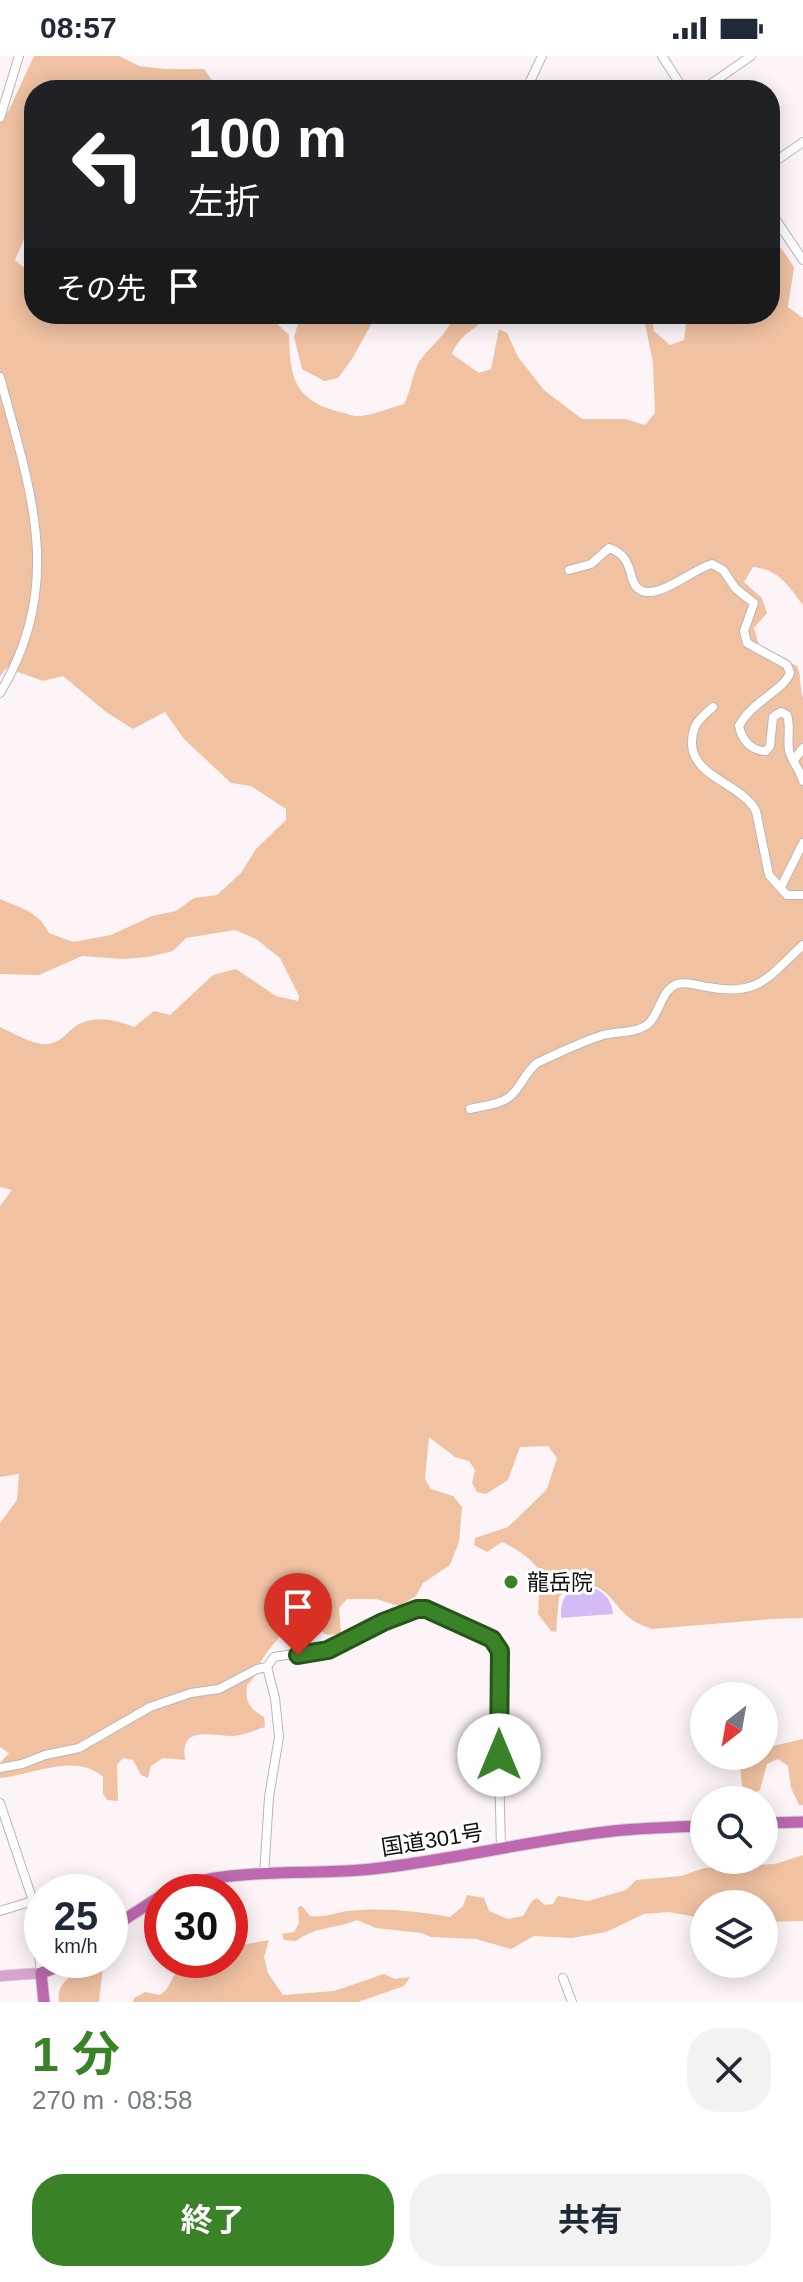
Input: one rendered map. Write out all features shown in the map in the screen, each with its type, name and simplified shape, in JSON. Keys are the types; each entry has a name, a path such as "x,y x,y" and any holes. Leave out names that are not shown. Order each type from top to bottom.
{"highway":[{"path":"778,1823 803,1822"},
{"name":"国道301号","path":"248,1876 374,1869 612,1831 690,1827"},
{"path":"42,1978 44,2002"}],"main road":[{"path":"0,1976 24,1974"}],"street":[{"path":"0,118 19,56"},
{"path":"531,80 542,56"},
{"path":"662,56 678,80"},
{"path":"716,80 751,56"},
{"path":"780,158 803,142"},
{"path":"780,226 803,260"},
{"path":"0,377 34,508 38,541 32,622 21,653 0,693"},
{"path":"569,570 591,564 609,548 619,551 627,559 634,582 645,592 664,589 701,567 712,564 723,570 736,589 754,603 744,631 747,643 787,665 790,673 782,687 762,698 742,720 739,726 741,736 753,747 766,751 770,746 773,717 781,712 787,715 790,722 789,751 803,781"},
{"path":"713,707 692,729 692,753 715,777 752,803 769,875 787,895 803,895"},
{"path":"794,760 803,748"},
{"path":"781,887 803,843"},
{"path":"470,1109 511,1097 529,1069 537,1063 601,1036 637,1029 649,1023 668,992 677,984 689,983 728,991 747,990 766,980 803,945"},
{"path":"0,1768 79,1748 150,1707 191,1693 219,1689 267,1667 274,1657 328,1650 383,1622 417,1609 436,1612 492,1639 500,1651 501,1849"},
{"path":"264,1875 269,1797 279,1737 275,1698 267,1667"},
{"path":"0,1803 24,1874"},
{"path":"0,1911 24,1904"},
{"path":"563,1978 572,2002"}],"shaded area":[{"path":"34,56 119,56 139,66 204,69 212,80 24,80 24,239 15,260 24,266 24,324 277,324 289,335 293,373 302,392 322,406 355,416 404,404 419,362 450,324 479,324 464,336 452,354 479,373 491,369 499,329 507,333 518,357 544,390 582,419 625,419 645,425 655,413 653,363 645,324 653,324 654,331 670,345 684,340 686,324 780,324 780,248 794,267 788,307 803,318 803,605 788,585 762,568 753,567 744,582 762,598 767,613 754,628 760,649 797,666 803,698 803,1618 652,1629 625,1614 602,1590 584,1584 571,1585 559,1597 556,1632 551,1631 538,1614 539,1595 546,1586 536,1565 502,1542 487,1552 474,1545 475,1538 508,1527 547,1489 557,1458 548,1446 520,1447 508,1480 486,1494 477,1492 472,1483 475,1470 469,1461 455,1457 429,1437 425,1479 431,1489 453,1496 462,1507 459,1542 450,1565 423,1583 416,1596 399,1606 376,1599 347,1599 339,1608 341,1634 327,1635 305,1618 291,1621 247,1685 249,1704 264,1717 265,1727 236,1736 206,1734 192,1737 187,1741 185,1760 163,1758 151,1766 148,1778 141,1775 133,1760 123,1758 117,1765 118,1801 107,1800 103,1793 103,1777 80,1766 53,1767 0,1778 0,1763 9,1753 0,1747 0,1523 17,1500 19,1474 0,1477 0,1206 12,1190 0,1187 0,1027 29,1041 47,1044 61,1039 86,1021 99,1019 134,1027 154,1011 170,1015 213,975 236,969 276,996 298,1001 299,996 280,958 256,939 235,930 186,938 173,951 148,957 82,956 39,975 0,974 0,899 35,915 49,933 73,942 111,935 152,916 176,911 194,898 217,895 241,873 256,849 286,820 286,809 251,786 231,783 184,739 165,712 133,729 106,712 63,676 43,681 7,668 0,676 0,115 8,112"},
{"path":"298,324 371,324 338,378 324,381 302,369 294,337"},
{"path":"580,1584 602,1593 610,1601 613,1614 561,1618 564,1598"},
{"path":"803,1739 803,1805 799,1805 791,1788 788,1766 778,1759 778,1745"},
{"path":"740,1770 765,1770 761,1786 742,1785"},
{"path":"803,1855 803,1921 778,1922 778,1890 690,1890 690,1916 668,1912 644,1914 606,1932 572,1938 534,1936 511,1949 476,1939 431,1937 376,1928 357,1920 312,1932 296,1941 284,1940 282,1934 294,1932 299,1923 298,1907 302,1906 310,1916 373,1909 450,1917 463,1906 467,1895 484,1898 489,1911 508,1919 523,1916 537,1898 545,1905 553,1904 558,1896 588,1901 626,1890 636,1880 690,1873 778,1874 778,1863"},
{"path":"269,1940 264,1957 268,1973 283,1995 334,1991 384,1974 395,1979 410,1977 404,1986 358,2002 133,2002 134,1998 145,1992 160,1995 173,1978 248,1978 248,1944"},
{"path":"102,1978 99,2002 59,2002 59,1991 66,1980"}],"place":[{"name":"龍岳院","path":"511,1582"}],"route":[{"path":"298,1655 328,1650 383,1622 417,1609 436,1612 492,1639 500,1651 499,1755"}]}
